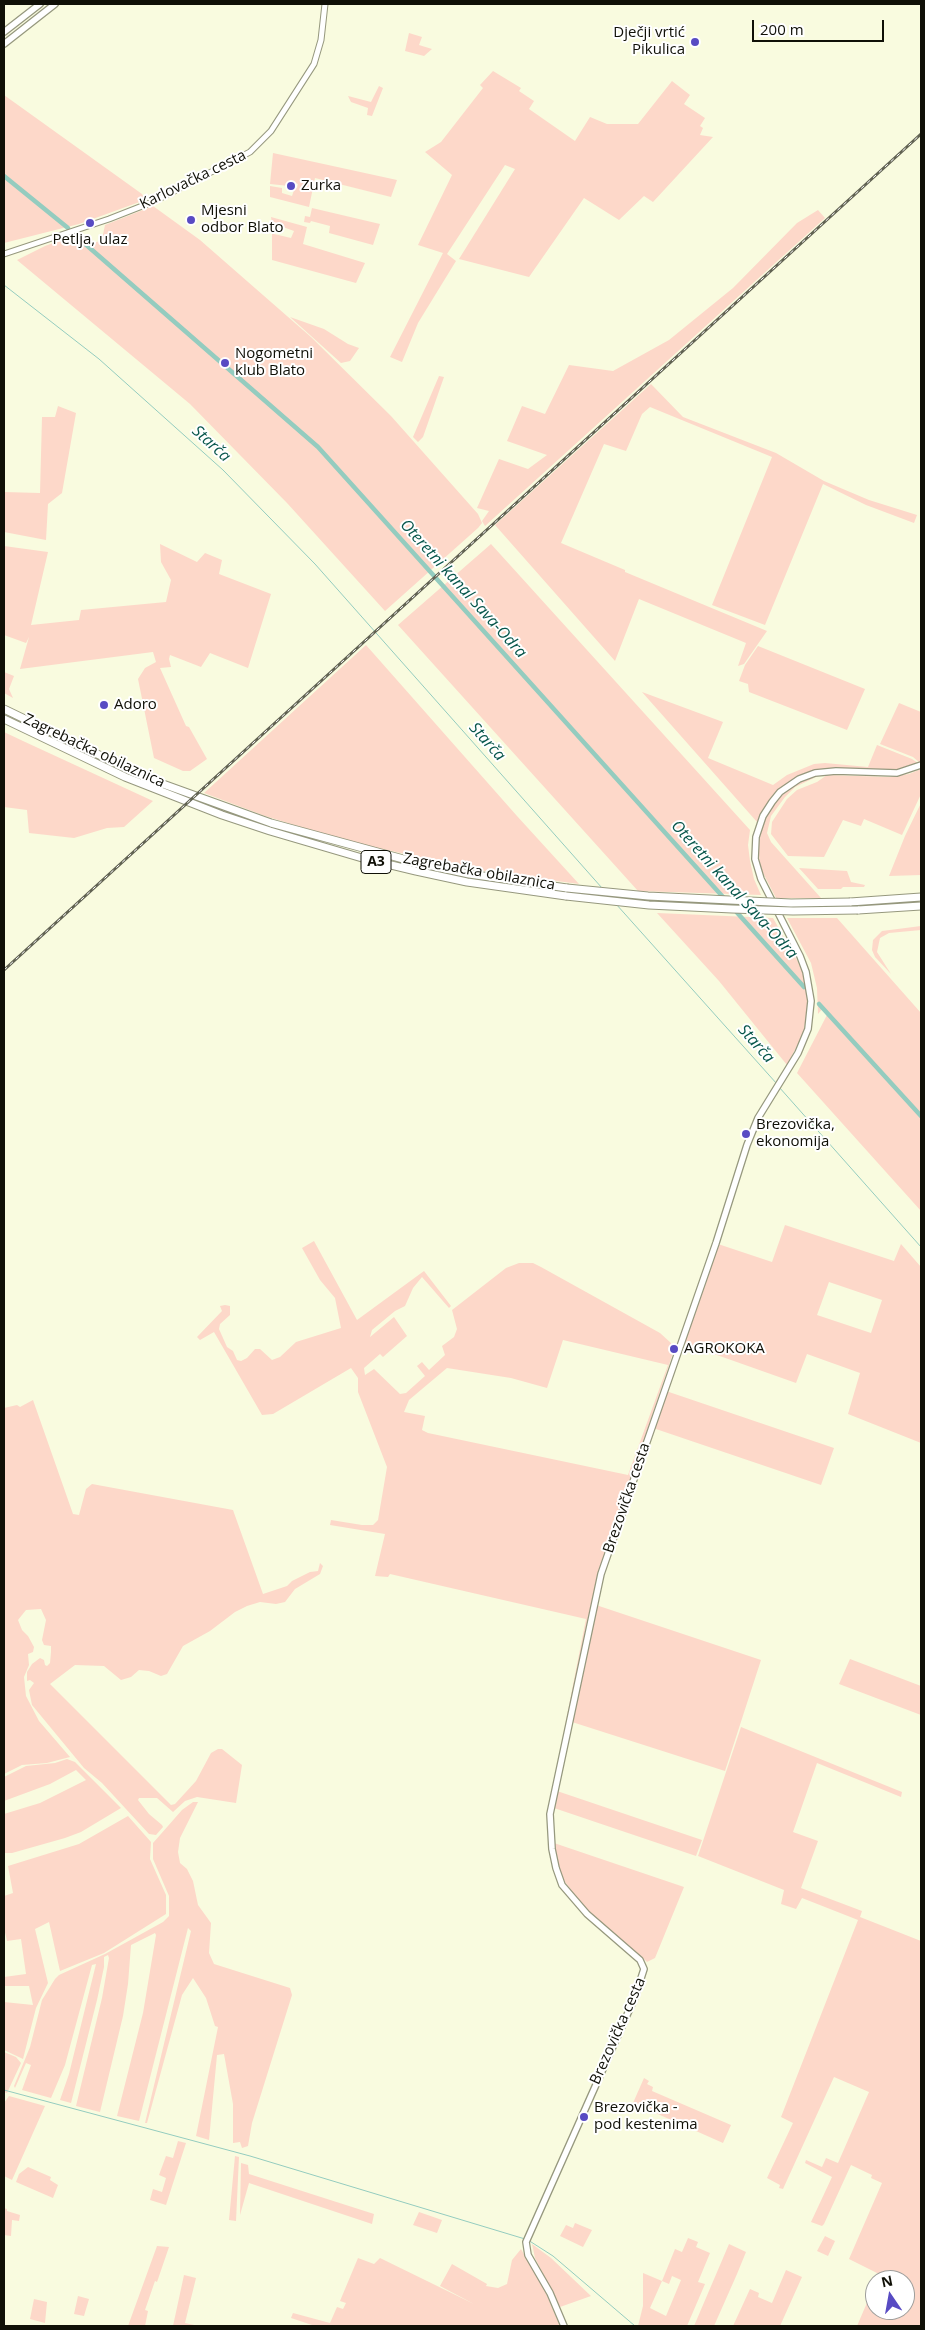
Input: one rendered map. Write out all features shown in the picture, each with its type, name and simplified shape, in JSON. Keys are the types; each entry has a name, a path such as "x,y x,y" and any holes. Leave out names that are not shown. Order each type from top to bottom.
{"highway":[{"name":"Zagrebačka obilaznica","path":"4,709 149,779 271,823 418,863 469,874 649,905 793,911 858,910 921,906"},
{"name":"Zagrebačka obilaznica","path":"4,719 125,777 222,815 362,858 467,882 566,892 774,902 850,902 921,897"}],"main road":[{"path":"4,32 40,4"},
{"path":"4,44 55,4"},
{"name":"Brezovička cesta","path":"564,2326 550,2293 528,2255 527,2240 644,1973 640,1960 598,1924 569,1895 556,1868 550,1838 552,1802 593,1604 601,1574 716,1243 747,1145 754,1127 798,1053 808,1029 811,996 800,956 764,887 757,868 755,844 763,816 780,792 792,783 808,776 836,771 889,774 904,772 921,765"}],"street":[{"name":"Karlovačka cesta","path":"4,254 110,219 137,208 250,152 262,142 280,119 314,64 321,40 325,4"}],"shaded area":[{"path":"409,33 422,37 419,45 432,49 424,56 405,51"},
{"path":"493,71 521,88 519,91 534,101 529,109 575,141 590,117 607,124 638,124 672,81 690,95 684,104 705,118 700,126 703,128 700,135 713,137 653,202 644,196 619,220 584,198 529,277 459,259 515,169 505,165 447,254 456,261 418,323 402,362 390,357 443,253 418,245 452,175 425,152 441,142 483,88 480,85"},
{"path":"379,86 383,88 372,116 367,115 368,108 351,102 348,96 371,102"},
{"path":"4,95 142,194 145,200 79,224 4,243"},
{"path":"273,153 397,180 391,197 315,178 309,207 270,197 270,186 282,188 282,193 292,196 298,184 290,182 289,186 270,184"},
{"path":"153,206 200,240 311,337 391,416 478,514 482,523 478,528 385,611 287,503 190,404 17,260 45,246 77,234 85,235 88,240 97,242 102,239 105,225"},
{"path":"312,208 380,224 373,245 329,233 330,226 311,221 310,223 304,222 305,216 310,217"},
{"path":"818,210 825,218 485,526 482,521 489,511 477,508 499,459 528,469 547,455 507,441 522,406 545,414 569,365 613,371 669,340 733,288 797,223"},
{"path":"271,217 307,227 303,244 365,263 356,283 272,260 272,227 276,227 274,234 291,238 294,231 272,223"},
{"path":"290,317 324,329 348,344 359,348 350,361 341,363"},
{"path":"439,376 444,377 423,437 418,442 413,437"},
{"path":"651,384 683,417 776,453 824,481 869,500 917,515 914,523 866,505 823,484 765,625 712,605 772,457 650,407 642,414 626,451 604,444 561,543 625,570 625,572 767,631 744,664 738,666 746,643 639,599 615,661 495,525"},
{"path":"58,406 76,413 62,493 48,504 46,540 4,532 4,492 40,493 42,417 55,417"},
{"path":"160,544 197,562 205,553 222,560 219,574 271,594 248,668 210,653 201,667 170,655 171,667 160,668 186,726 189,727 207,759 190,771 183,771 154,758 138,679 145,668 156,662 153,652 20,669 29,637 26,643 4,635 4,546 48,552 31,625 79,620 81,610 166,602 171,580 161,562"},
{"path":"491,544 750,830 748,845 750,861 754,879 761,895 638,891 398,625"},
{"path":"366,645 579,884 484,871 350,842 265,816 204,793"},
{"path":"758,646 865,689 847,730 749,692 748,684 739,681 745,665"},
{"path":"4,672 14,676 9,689 13,698 4,693"},
{"path":"642,692 723,722 708,758 773,785 787,775 814,764 825,763 868,767 877,745 918,763 899,770 877,771 839,768 806,773 790,781 777,791 757,822"},
{"path":"899,703 921,712 920,763 913,757 880,744"},
{"path":"4,732 153,801 124,827 107,828 74,838 29,833 27,810 4,807"},
{"path":"921,769 921,794 902,835 864,819 861,826 843,820 824,857 788,856 771,834 772,822 787,799 797,790 817,782 827,775 890,777 909,774"},
{"path":"816,777 795,787 785,797 771,816 767,833 771,842 821,898 776,898 760,867 758,843 761,828 770,809 782,795 804,780"},
{"path":"921,803 921,875 889,876 905,836"},
{"path":"799,868 847,871 851,882 865,885 864,887 843,887 841,889 818,889"},
{"path":"657,913 773,918 798,962 805,979 808,997 803,1034 787,1065 719,981"},
{"path":"787,918 837,918 921,1013 921,1211 797,1073 828,1013 823,1008 818,1014 817,988 811,963"},
{"path":"921,926 921,930 889,933 880,938 877,952 891,974 875,957 872,950 873,940 882,931"},
{"path":"785,1225 894,1261 901,1244 921,1267 921,1443 848,1414 860,1373 807,1354 796,1383 683,1343 718,1244 772,1262","holes":["829,1282 882,1300 871,1333 817,1315"]},
{"path":"314,1241 357,1320 424,1271 451,1306 449,1308 422,1277 413,1288 405,1306 395,1311 372,1330 370,1337 394,1317 407,1336 383,1357 380,1354 364,1368 365,1375 374,1369 400,1394 406,1393 425,1376 417,1366 422,1362 429,1370 445,1355 442,1346 454,1337 457,1329 452,1310 506,1268 519,1263 533,1263 541,1267 660,1333 671,1343 673,1353 595,1586 550,1802 586,1619 390,1574 388,1577 375,1576 385,1534 330,1525 331,1520 373,1525 378,1520 387,1467 358,1392 358,1378 351,1368 273,1414 262,1415 214,1332 200,1340 197,1337 222,1311 220,1306 225,1305 230,1306 230,1315 220,1324 219,1329 227,1347 233,1351 237,1360 241,1361 247,1358 255,1349 260,1349 272,1360 280,1357 296,1342 341,1328 335,1298 320,1280 302,1248","holes":["563,1340 668,1365 628,1475 428,1433 422,1430 425,1416 404,1412 409,1400 447,1368 511,1378 547,1388"]},
{"path":"666,1391 834,1448 821,1485 653,1428"},
{"path":"33,1400 73,1514 79,1515 86,1489 92,1484 233,1510 263,1594 287,1586 292,1581 310,1572 318,1571 320,1563 323,1566 320,1574 295,1589 285,1602 276,1604 260,1602 247,1606 235,1612 210,1631 183,1646 167,1674 161,1676 149,1671 139,1670 131,1677 121,1680 104,1666 75,1665 50,1684 171,1805 175,1804 196,1781 211,1753 218,1749 222,1749 242,1765 236,1803 197,1797 185,1801 173,1812 157,1798 139,1798 138,1800 149,1814 163,1827 156,1835 149,1834 102,1783 84,1768 32,1705 29,1690 34,1683 30,1680 27,1681 27,1672 32,1664 40,1658 44,1660 47,1666 50,1663 51,1646 44,1645 42,1640 46,1620 41,1609 26,1610 18,1620 22,1630 34,1647 33,1652 28,1654 29,1665 24,1677 26,1696 39,1721 70,1757 47,1763 22,1765 4,1774 4,1408 17,1405 20,1407"},
{"path":"596,1605 761,1660 725,1771 572,1722"},
{"path":"850,1659 921,1686 921,1715 839,1684"},
{"path":"741,1727 902,1792 901,1797 817,1763 793,1832 818,1841 801,1888 862,1911 860,1917 921,1941 921,2326 857,2326 865,2307 865,2320 915,2320 915,2270 871,2270 849,2259 882,2183 871,2178 872,2175 851,2165 824,2224 822,2226 811,2222 832,2177 805,2163 806,2160 822,2167 826,2158 838,2163 869,2092 834,2077 783,2189 779,2188 780,2185 767,2178 793,2123 781,2117 858,1920 802,1898 796,1909 781,1904 784,1890 698,1856"},
{"path":"67,1759 75,1762 121,1808 81,1832 12,1853 5,1853 4,1814 40,1803 86,1780 76,1770 50,1784 4,1801 4,1777 26,1766 55,1763"},
{"path":"557,1791 702,1840 696,1856 554,1808"},
{"path":"193,1802 198,1802 180,1838 178,1852 180,1863 187,1869 193,1881 198,1905 211,1923 209,1953 214,1964 290,1988 292,1995 252,2123 248,2146 242,2148 240,2142 233,2143 233,2104 224,2054 217,2055 209,2140 196,2136 218,2027 215,2026 206,1998 193,1978 182,1995 147,2123 145,2123 191,1931 188,1928 139,2121 117,2116 143,2013 155,1933 131,1945 123,2016 100,2112 76,2106 102,1998 108,1955 104,1957 104,1967 97,2000 71,2103 60,2100 69,2074 96,1964 92,1965 65,2065 51,2098 22,2090 31,2065 26,2063 15,2088 14,2086 30,2047 42,2000 55,1979 59,1975 105,1954 163,1922 169,1916 169,1896 153,1859 153,1843 182,1810"},
{"path":"128,1816 151,1842 150,1859 166,1895 166,1914 104,1953 60,1971 49,1922 35,1929 48,1983 36,2008 23,2059 4,2050 4,2002 33,2005 29,1986 4,1986 4,1977 26,1974 21,1939 7,1941 4,1928 4,1896 13,1893 8,1866 79,1844"},
{"path":"554,1843 684,1887 655,1958 647,1962 585,1908 565,1882 558,1867"},
{"path":"4,2052 16,2057 21,2063 7,2093 4,2092"},
{"path":"644,2078 649,2081 647,2084 653,2087 652,2091 731,2125 723,2143 633,2103"},
{"path":"9,2096 45,2106 12,2180 4,2176 4,2103"},
{"path":"178,2141 186,2143 166,2205 150,2200 153,2189 162,2192 166,2178 159,2175 166,2156 173,2158"},
{"path":"235,2156 239,2157 236,2221 229,2220"},
{"path":"241,2163 248,2165 249,2174 374,2214 372,2224 249,2183 240,2215"},
{"path":"28,2167 51,2177 50,2180 58,2185 53,2198 16,2182 19,2174"},
{"path":"4,2208 7,2211 20,2215 19,2221 12,2220 11,2236 4,2235"},
{"path":"419,2212 442,2220 437,2233 413,2225"},
{"path":"575,2223 592,2230 583,2247 560,2236 566,2225 573,2228"},
{"path":"825,2236 835,2241 828,2256 817,2251"},
{"path":"688,2238 698,2242 696,2247 710,2253 698,2282 705,2284 687,2326 638,2326 643,2306 643,2273 662,2281 675,2249 682,2252","holes":["672,2276 681,2280 666,2316 650,2308 662,2281 669,2284"]},
{"path":"532,2244 551,2258 591,2296 560,2307 535,2258"},
{"path":"729,2244 746,2252 737,2274 714,2326 694,2326"},
{"path":"157,2246 169,2247 145,2310 148,2311 145,2326 128,2326"},
{"path":"521,2249 545,2291 560,2326 315,2326 291,2318 293,2313 330,2323 337,2307 343,2309 346,2303 340,2301 358,2258 374,2264 380,2258 474,2304 440,2286 452,2264 487,2284 486,2286 498,2288 507,2284 512,2260"},
{"path":"786,2270 802,2277 780,2326 733,2326 750,2289 759,2293 758,2297 772,2303"},
{"path":"184,2275 196,2278 185,2323 199,2326 173,2326"},
{"path":"78,2296 89,2299 84,2316 74,2314"},
{"path":"34,2299 47,2302 45,2323 30,2319"}],"waterway":[{"name":"Oteretni kanal Sava-Odra","path":"4,176 68,228"},
{"name":"Oteretni kanal Sava-Odra","path":"76,236 318,447 804,987"},
{"name":"Starča","path":"4,285 99,359 223,470 315,564 602,888"},
{"name":"Starča","path":"616,904 777,1084"},
{"name":"Oteretni kanal Sava-Odra","path":"819,1004 921,1116"},
{"name":"Starča","path":"779,1087 921,1247"},
{"path":"4,2090 250,2156 525,2239"},
{"path":"528,2240 553,2256 635,2326"}],"railway":[{"path":"4,970 921,134"}],"place":[{"name":"Dječji vrtić Pikulica","path":"695,42"},
{"name":"Zurka","path":"291,186"},
{"name":"Mjesni odbor Blato","path":"191,220"},
{"name":"Petlja, ulaz","path":"90,223"},
{"name":"Nogometni klub Blato","path":"225,363"},
{"name":"Adoro","path":"104,705"},
{"name":"Brezovička, ekonomija","path":"746,1134"},
{"name":"AGROKOKA","path":"674,1349"},
{"name":"Brezovička - pod kestenima","path":"584,2117"}]}
